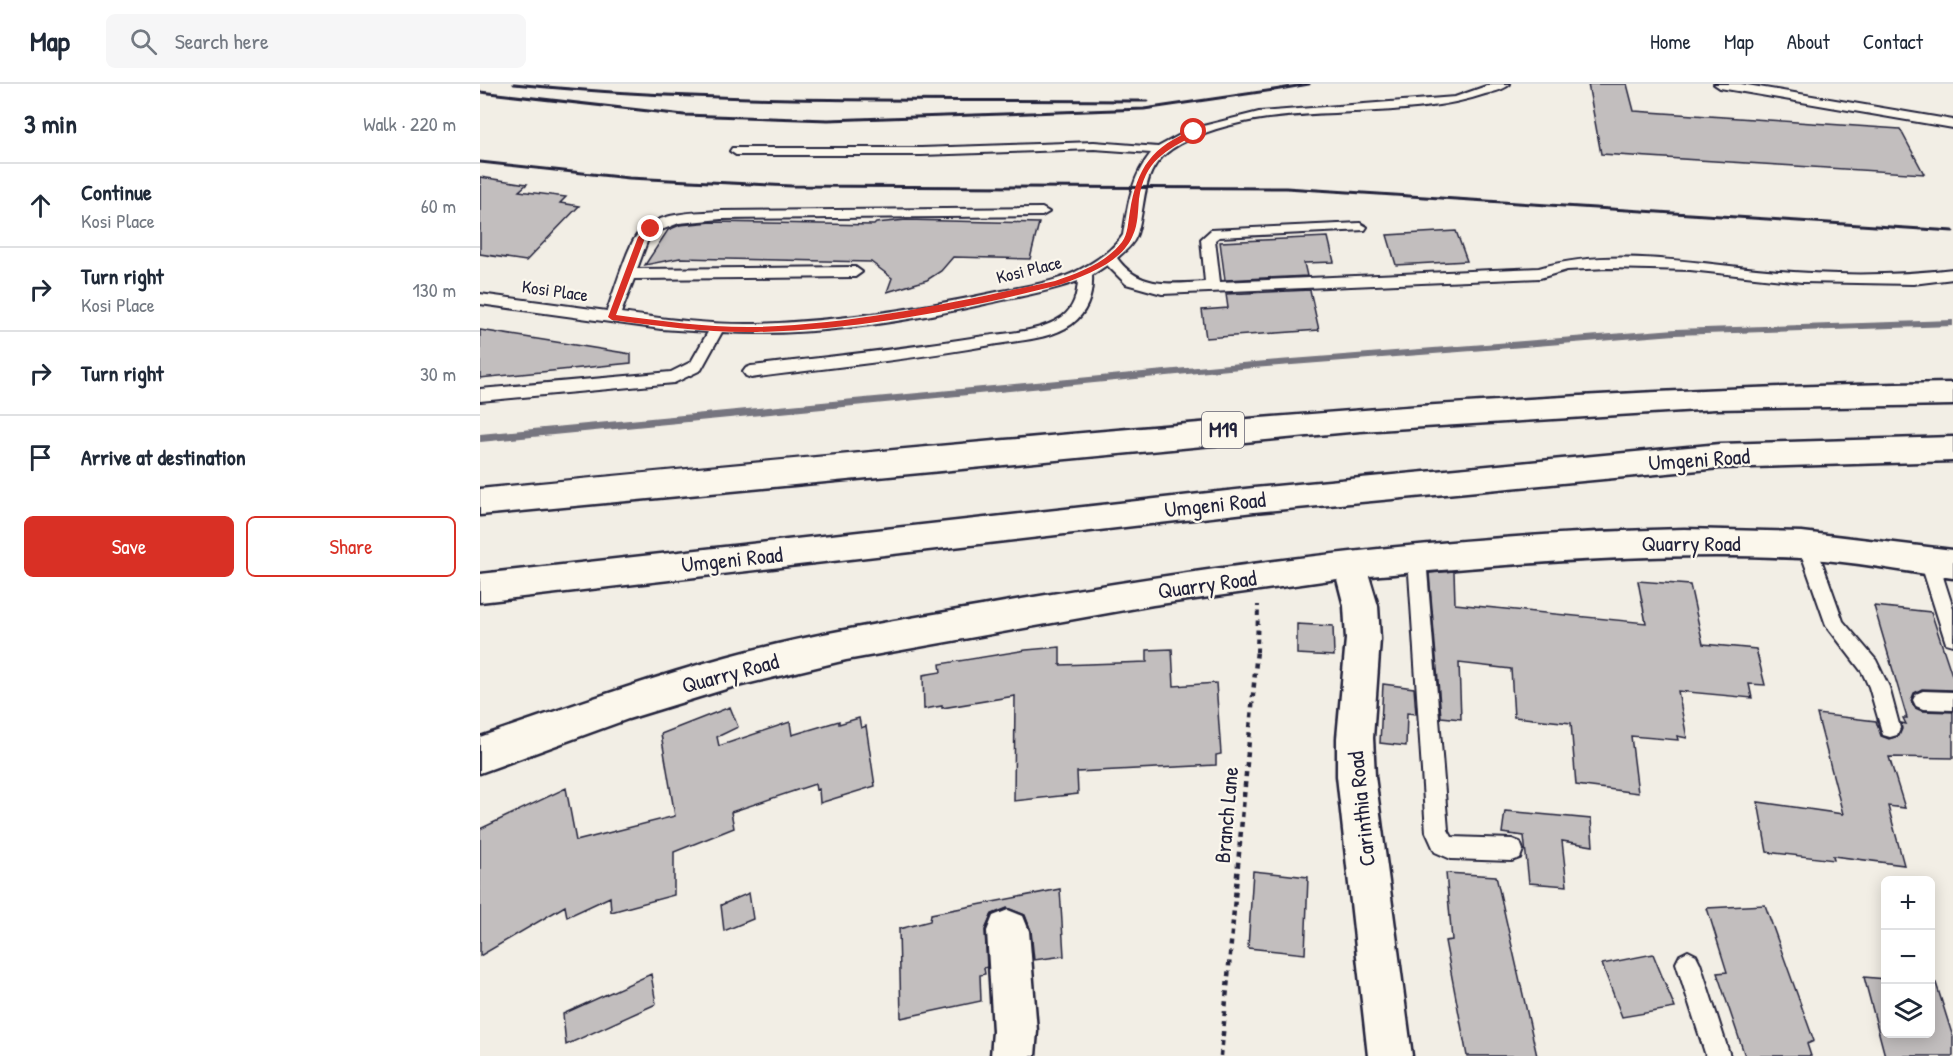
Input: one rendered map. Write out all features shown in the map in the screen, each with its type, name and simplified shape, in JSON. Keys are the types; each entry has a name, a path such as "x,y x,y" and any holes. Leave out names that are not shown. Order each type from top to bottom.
{"main road":[{"name":"M19","path":"480,502 1233,429 1474,410 1828,395 1953,394"},
{"name":"Umgeni Road","path":"480,588 1254,500 1720,456 1953,449"},
{"name":"Quarry Road","path":"480,755 628,702 729,672 846,645 1154,591 1349,564 1600,544 1684,542 1807,545 1941,562"},
{"name":"Carinthia Road","path":"1349,564 1361,606 1363,639 1355,738 1356,776 1390,1056"},
{"path":"1008,931 1015,1031 1013,1056"}],"lane":[{"name":"Kosi Place","path":"480,299 661,324 756,329 875,320 1056,284 1085,273 1109,258 1124,245 1130,235 1138,186 1147,167 1160,151 1194,132 1259,116 1438,103 1456,100 1504,84"},
{"path":"1720,84 1953,124"},
{"path":"736,152 906,152 1068,145 1137,147 1160,151"},
{"path":"612,317 642,237 646,232 668,222 697,217 1042,212"},
{"path":"1213,288 1208,239 1216,233 1360,227"},
{"path":"1109,258 1121,276 1142,286 1162,289 1540,273 1566,265 1608,263 1690,265 1802,277 1913,279 1953,274"},
{"path":"628,274 855,272"},
{"path":"751,372 937,349 1045,330 1065,322 1077,312 1083,301 1085,273"},
{"path":"480,395 674,376 696,366 718,327"},
{"path":"1807,545 1835,625 1869,666 1879,687 1890,728"},
{"path":"1418,558 1437,832 1443,844 1451,848 1512,850"},
{"path":"1941,562 1953,637"},
{"path":"1923,700 1953,702"},
{"path":"1688,963 1718,1056"}],"path":[{"name":"Branch Lane","path":"1221,1056 1258,636 1257,578"}],"building":[{"path":"1588,84 1627,84 1634,111 1900,129 1924,174 1601,154"},
{"path":"480,177 527,184 519,191 566,197 560,203 579,206 526,261 480,254"},
{"path":"906,220 1039,223 1030,259 953,257 941,271 927,280 887,292 892,278 871,262 680,258 645,265 668,230 680,225 712,222 874,225"},
{"path":"1456,231 1467,261 1396,265 1387,235"},
{"path":"1328,237 1334,262 1304,263 1307,276 1225,280 1220,242"},
{"path":"1310,290 1319,330 1206,338 1202,310 1228,308 1226,294"},
{"path":"480,330 631,354 631,363 480,378"},
{"path":"1454,571 1455,604 1646,623 1638,581 1690,585 1703,644 1756,649 1765,685 1749,684 1752,698 1678,691 1687,738 1677,736 1678,740 1631,736 1638,793 1576,785 1571,723 1514,717 1511,669 1459,663 1461,719 1441,717 1429,573"},
{"path":"1874,606 1931,612 1953,678 1953,690 1922,689 1914,693 1911,701 1915,708 1922,711 1953,712 1953,758 1889,757 1905,808 1888,806 1904,865 1833,856 1834,860 1767,852 1758,802 1843,814 1817,714 1876,721 1881,736 1889,739 1899,736 1902,729 1901,723 1906,724 1903,718 1907,718"},
{"path":"1297,624 1333,626 1334,656 1297,654"},
{"path":"1060,647 1060,665 1147,662 1147,650 1172,649 1174,686 1216,683 1221,754 1216,755 1216,765 1077,772 1078,794 1014,801 1015,696 924,709 923,675 941,672 940,664"},
{"path":"1383,684 1414,688 1416,714 1407,713 1406,746 1380,743"},
{"path":"730,707 738,727 717,737 719,746 790,722 792,735 839,721 839,724 859,718 861,728 866,726 875,786 820,803 819,789 816,790 815,784 731,812 734,828 674,852 674,895 611,912 610,897 567,917 565,906 480,956 480,829 566,788 576,841 675,816 661,734"},
{"path":"1505,811 1591,819 1593,846 1562,841 1567,886 1529,883 1524,836 1502,833"},
{"path":"1253,871 1308,877 1305,954 1248,948"},
{"path":"1446,873 1496,876 1537,1056 1467,1056 1445,941 1452,940"},
{"path":"1060,889 1064,956 1034,960 1031,931 1025,915 1007,908 992,914 985,930 987,967 984,968 985,974 980,975 981,1001 901,1018 899,929 930,921 931,914"},
{"path":"749,893 753,919 724,931 721,905"},
{"path":"1765,905 1814,1041 1807,1044 1811,1056 1745,1056 1717,973 1727,972 1707,908"},
{"path":"1653,954 1675,1008 1622,1017 1602,964"},
{"path":"651,974 656,1004 566,1045 563,1014"},
{"path":"1864,977 1881,979 1881,1038 1935,1038 1936,983 1953,1037 1953,1056 1885,1056"}],"waterway":[{"path":"480,438 1229,367 1675,332 1953,323"}],"railway":[{"path":"514,84 593,91 751,98 1148,101"},
{"path":"1279,89 1309,84"},
{"path":"480,92 684,115 828,120 1144,109 1279,89"},
{"path":"1274,90 1279,89"},
{"path":"480,162 629,178 791,186 1286,188 1953,231"}],"route":[{"path":"651,229 642,237 612,317 661,324 756,329 875,320 926,312 1056,284 1085,273 1109,258 1124,245 1130,235 1138,186 1147,167 1160,151 1194,132"}]}
